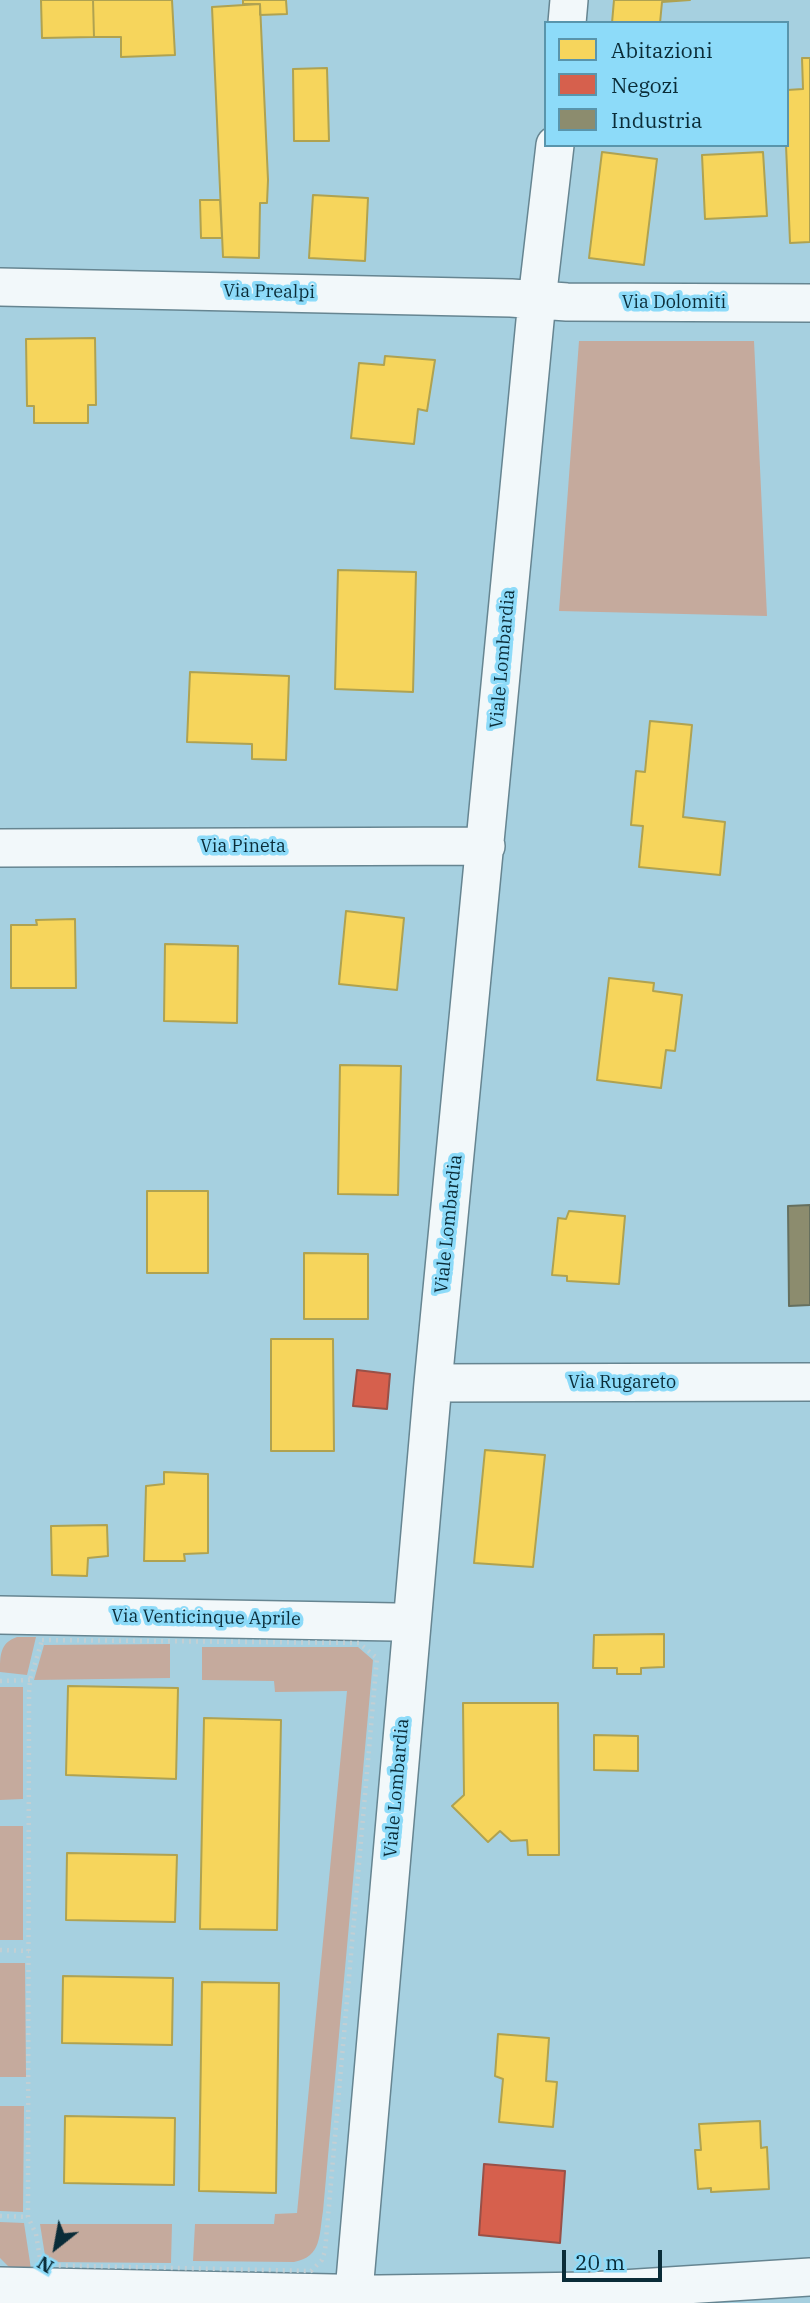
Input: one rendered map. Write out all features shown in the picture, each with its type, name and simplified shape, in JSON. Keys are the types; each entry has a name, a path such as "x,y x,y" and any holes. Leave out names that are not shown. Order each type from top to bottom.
{"street":[{"path":"567,21 569,0"},
{"name":"Viale Lombardia","path":"354,2298 433,1383 537,300 555,147"},
{"name":"Via Prealpi","path":"0,287 537,300"},
{"name":"Via Dolomiti","path":"537,300 810,303"},
{"name":"Via Pineta","path":"0,848 486,846"},
{"name":"Via Rugareto","path":"433,1383 810,1382"},
{"name":"Via Venticinque Aprile","path":"0,1615 395,1622 411,1625"},
{"path":"0,2286 354,2298 591,2297 810,2277"}],"path":[{"path":"42,1640 359,1643 377,1658 329,2211 322,2260 310,2271 41,2265 36,2234 28,2217 30,1680 42,1640"},
{"path":"0,1681 30,1680"},
{"path":"0,1950 29,1951"},
{"path":"0,2216 28,2217"}],"shaded area":[{"path":"579,341 754,341 767,616 559,611"},
{"path":"17,1637 36,1637 27,1675 0,1672 2,1650"},
{"path":"170,1644 170,1678 34,1680 44,1645"},
{"path":"202,1647 358,1647 373,1660 321,2228 314,2250 310,2255 294,2262 193,2261 195,2224 274,2224 275,2214 297,2213 347,1691 275,1692 274,1681 202,1680"},
{"path":"0,1687 23,1687 23,1799 0,1800"},
{"path":"0,1826 23,1826 23,1940 0,1940"},
{"path":"0,1963 25,1963 26,2077 0,2077"},
{"path":"0,2106 24,2106 23,2212 0,2211"},
{"path":"0,2222 24,2223 31,2269 12,2270 0,2258"},
{"path":"40,2224 172,2224 171,2263 46,2262"}],"building: Abitazioni":[{"path":"41,0 93,0 94,37 42,38"},
{"path":"93,0 172,0 175,55 121,57 121,37 94,37"},
{"path":"243,0 286,0 287,14 260,15 260,4 243,4"},
{"path":"614,0 690,0 662,2 660,21 612,21"},
{"path":"260,4 268,180 267,203 260,203 259,258 223,257 212,7"},
{"path":"802,58 810,58 810,242 790,243 786,147 789,147 789,90 803,89"},
{"path":"327,68 329,141 294,141 293,69"},
{"path":"602,152 657,159 644,265 589,258"},
{"path":"763,152 767,216 705,219 702,155"},
{"path":"313,195 368,198 365,261 309,258"},
{"path":"200,200 220,200 222,238 201,238"},
{"path":"95,338 96,405 88,405 88,423 34,423 34,406 27,406 26,339"},
{"path":"385,356 435,360 427,411 418,409 414,444 351,438 359,363 384,365"},
{"path":"338,570 416,572 413,692 335,689"},
{"path":"190,672 289,676 286,760 252,759 252,744 187,742"},
{"path":"650,721 692,725 683,817 725,822 720,875 639,867 643,826 631,825 636,771 645,772"},
{"path":"346,911 404,918 397,990 339,984"},
{"path":"75,919 76,988 11,988 11,925 37,925 36,920"},
{"path":"165,944 238,946 237,1023 164,1021"},
{"path":"609,978 654,983 653,991 682,995 675,1051 666,1050 661,1088 597,1080"},
{"path":"340,1065 401,1066 398,1195 338,1194"},
{"path":"147,1191 208,1191 208,1273 147,1273"},
{"path":"569,1211 625,1216 619,1284 567,1281 567,1276 552,1275 558,1218 566,1219"},
{"path":"304,1253 368,1254 368,1319 304,1319"},
{"path":"271,1339 333,1339 334,1451 271,1451"},
{"path":"485,1450 545,1455 533,1567 474,1563"},
{"path":"164,1472 208,1474 208,1553 184,1554 185,1561 144,1561 146,1486 164,1484"},
{"path":"107,1525 108,1556 88,1558 87,1576 52,1575 51,1526"},
{"path":"664,1634 664,1667 641,1668 641,1674 617,1674 617,1668 593,1668 594,1635"},
{"path":"68,1686 178,1688 176,1779 66,1775"},
{"path":"463,1703 558,1703 559,1855 528,1855 527,1840 511,1841 500,1831 488,1842 452,1806 464,1795"},
{"path":"204,1718 281,1720 277,1930 200,1929"},
{"path":"594,1735 638,1736 638,1771 594,1770"},
{"path":"67,1853 177,1855 175,1922 66,1920"},
{"path":"63,1976 173,1978 172,2045 62,2043"},
{"path":"202,1982 279,1983 276,2193 199,2191"},
{"path":"498,2034 549,2038 546,2081 557,2082 553,2127 499,2122 503,2079 495,2076"},
{"path":"65,2116 175,2118 174,2185 64,2183"},
{"path":"760,2121 761,2148 767,2147 769,2189 711,2192 711,2188 698,2189 695,2150 701,2150 699,2124"}],"building: Negozi":[{"path":"357,1370 390,1374 387,1409 353,1406"},
{"path":"484,2164 565,2171 560,2243 479,2235"}],"building: Industria":[{"path":"810,1205 810,1305 789,1306 788,1206"}]}
